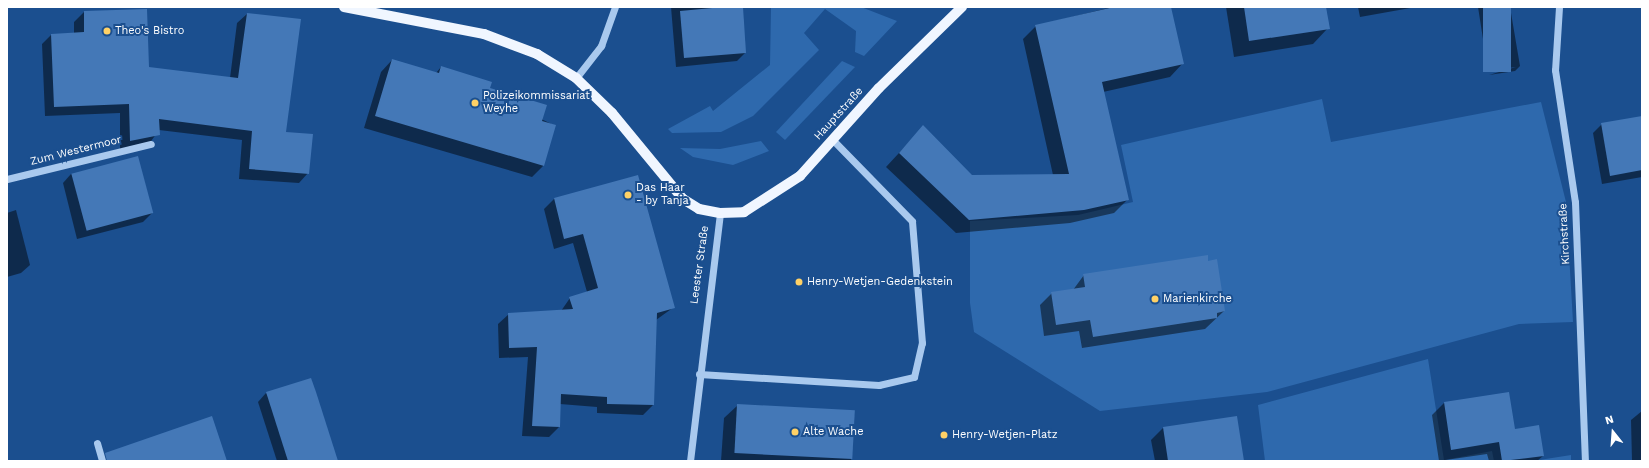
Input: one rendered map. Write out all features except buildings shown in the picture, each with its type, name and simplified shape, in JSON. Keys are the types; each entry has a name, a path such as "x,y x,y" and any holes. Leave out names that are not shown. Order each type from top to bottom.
{"main road":[{"name":"Leester Straße","path":"344,7 484,34 537,54 576,78 612,113 683,199 699,209 720,213"},
{"name":"Hauptstraße","path":"720,213 744,212 763,202 800,176 832,139 962,7"}],"street":[{"path":"576,78 601,46 615,7"},
{"name":"Kirchstraße","path":"1560,7 1555,70 1575,202 1585,461"},
{"path":"699,374 878,385 914,377 922,343 912,221 832,139"},
{"name":"Zum Westermoor","path":"7,179 151,144"},
{"name":"Leester Straße","path":"690,461 699,374 720,213"},
{"path":"96,443 102,461"}],"shaded area":[{"path":"771,7 861,7 897,21 864,56 855,52 856,31 825,9 804,33 819,50 753,116 721,132 672,133 668,129 710,106 713,111 770,65"},
{"path":"842,61 855,67 785,140 776,132"},
{"path":"1322,99 1331,142 1541,102 1566,202 1573,322 1519,324 1267,392 1100,411 974,332 970,303 970,221 1078,215 1133,202 1121,145"},
{"path":"761,141 769,151 733,165 693,157 680,148 720,149"},
{"path":"1428,359 1444,460 1492,451 1494,461 1265,461 1258,405"},
{"path":"1571,455 1571,461 1533,461"}],"place":[{"name":"Theo's Bistro","path":"107,31"},
{"name":"Polizeikommissariat Weyhe","path":"475,103"},
{"name":"Das Haar - by Tanja","path":"628,195"},
{"name":"Henry-Wetjen-Gedenkstein","path":"799,282"},
{"name":"Marienkirche","path":"1155,299"},
{"name":"Alte Wache","path":"795,432"},
{"name":"Henry-Wetjen-Platz","path":"944,435"}]}
